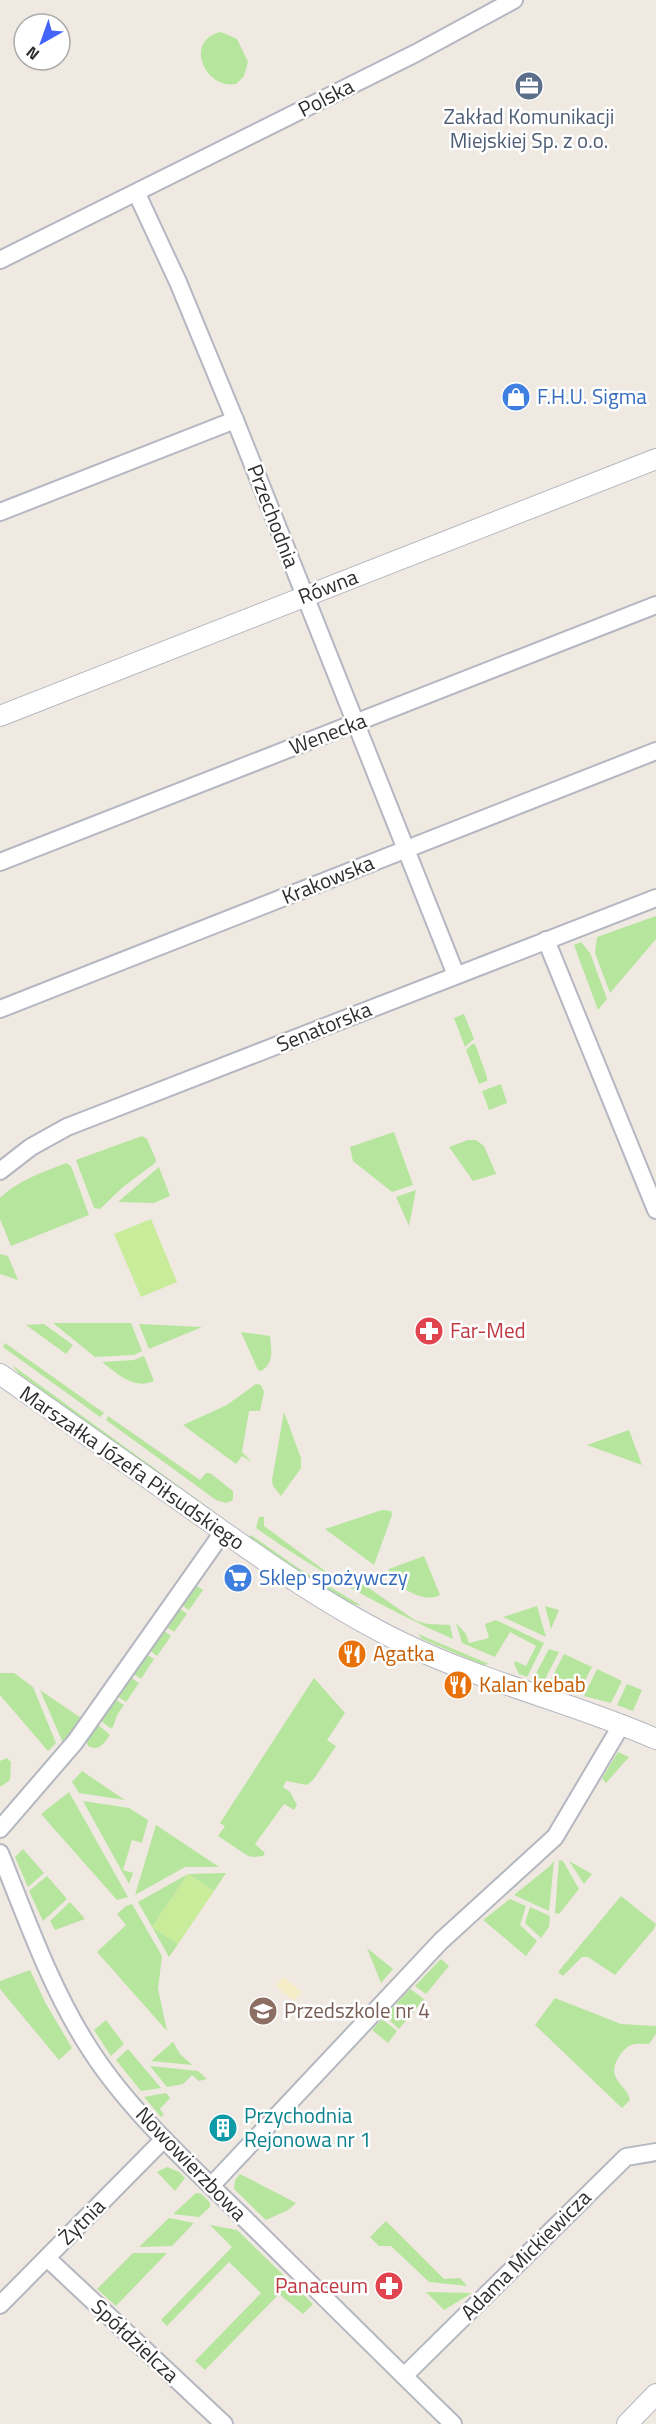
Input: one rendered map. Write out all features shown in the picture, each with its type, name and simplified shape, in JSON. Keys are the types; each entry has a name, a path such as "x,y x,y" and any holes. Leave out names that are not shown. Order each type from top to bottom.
{"street":[{"name":"Polska","path":"0,260 137,194 514,0"},
{"name":"Przechodnia","path":"137,194 178,282 235,420 456,975"},
{"path":"0,512 235,420"},
{"name":"Równa","path":"0,716 656,459"},
{"name":"Wenecka","path":"0,862 656,605"},
{"name":"Krakowska","path":"0,1009 656,751"},
{"name":"Senatorska","path":"0,1171 31,1147 67,1127 656,898"},
{"path":"546,940 656,1210"},
{"name":"Marszałka Józefa Piłsudskiego","path":"0,1374 321,1599 407,1645 529,1694 622,1724 656,1739"},
{"path":"0,1829 75,1742 223,1532"},
{"path":"212,2186 441,1941 555,1838 622,1724"},
{"name":"Nowowierzbowa","path":"0,1853 40,1952 85,2042 122,2092 164,2139 453,2424"},
{"name":"Żytnia","path":"0,2304 164,2139"},
{"name":"Adama Mickiewicza","path":"404,2376 626,2157 656,2152"},
{"name":"Spółdzielcza","path":"47,2258 224,2424"},
{"path":"627,2424 656,2394"}],"green space":[{"path":"221,32 237,39 248,62 244,76 236,84 225,84 215,80 203,63 201,54 203,44 209,37"},
{"path":"656,916 656,939 610,993 595,953 597,937"},
{"path":"581,942 590,953 607,999 598,1010 574,945"},
{"path":"464,1014 474,1039 465,1047 454,1018"},
{"path":"475,1044 487,1077 487,1081 479,1084 466,1050"},
{"path":"501,1084 507,1103 489,1110 482,1091"},
{"path":"394,1132 413,1185 392,1192 353,1161 350,1147"},
{"path":"142,1136 147,1139 156,1160 155,1163 123,1187 100,1209 94,1208 76,1160"},
{"path":"468,1140 476,1140 484,1146 496,1174 473,1181 449,1147"},
{"path":"66,1163 71,1166 89,1215 11,1246 0,1219 0,1198 22,1182"},
{"path":"159,1167 170,1196 154,1203 118,1202"},
{"path":"416,1190 409,1226 396,1197"},
{"path":"151,1219 177,1282 141,1297 114,1234"},
{"path":"0,1254 8,1256 18,1280 0,1274"},
{"path":"53,1323 131,1323 142,1351 134,1355 95,1357"},
{"path":"44,1324 73,1345 66,1354 26,1325"},
{"path":"139,1324 202,1327 149,1349"},
{"path":"241,1332 270,1336 270,1360 261,1371 258,1370"},
{"path":"5,1343 104,1413 100,1417 3,1347"},
{"path":"144,1356 154,1381 139,1384 120,1376 102,1362 134,1360"},
{"path":"12,1365 216,1513 212,1513 19,1374"},
{"path":"256,1384 261,1385 264,1392 260,1411 249,1411 242,1452 252,1462 242,1456 236,1464 183,1425 227,1405"},
{"path":"284,1412 301,1458 301,1468 281,1496 273,1486 272,1480"},
{"path":"108,1416 200,1480 206,1473 210,1473 233,1491 233,1500 226,1503 216,1500 106,1420"},
{"path":"629,1430 642,1465 587,1445"},
{"path":"382,1510 391,1511 392,1515 374,1565 325,1529"},
{"path":"259,1517 264,1517 264,1526 332,1576 346,1572 416,1621 450,1625 453,1639 376,1602 303,1560 256,1528"},
{"path":"251,1535 298,1568 362,1606 335,1596 304,1577 248,1538"},
{"path":"424,1556 440,1595 419,1596 387,1576 389,1569"},
{"path":"194,1584 203,1590 189,1610 180,1604"},
{"path":"537,1606 546,1637 503,1617"},
{"path":"545,1606 559,1610 551,1629"},
{"path":"179,1608 187,1614 174,1632 165,1626"},
{"path":"496,1620 544,1643 527,1677 519,1674 514,1664 515,1661 526,1666 536,1646 510,1632 495,1657 462,1643 456,1623 466,1634 469,1643 489,1638 485,1624"},
{"path":"163,1630 171,1636 157,1656 149,1650"},
{"path":"418,1634 489,1664 483,1665 422,1639"},
{"path":"549,1649 559,1652 543,1683 533,1679"},
{"path":"146,1654 154,1659 141,1679 132,1673"},
{"path":"564,1654 592,1667 578,1694 548,1685"},
{"path":"597,1669 622,1681 611,1703 584,1696"},
{"path":"0,1673 14,1673 33,1687 56,1743 48,1751 0,1695"},
{"path":"130,1677 139,1683 126,1702 117,1696"},
{"path":"314,1678 345,1713 327,1740 336,1746 313,1780 307,1785 286,1781 283,1787 290,1792 297,1805 294,1810 284,1804 255,1844 265,1853 263,1856 248,1856 218,1836 225,1826 220,1823"},
{"path":"627,1684 642,1690 633,1711 617,1705"},
{"path":"40,1690 81,1718 63,1743"},
{"path":"115,1699 124,1705 113,1727 110,1728 100,1720"},
{"path":"96,1723 110,1735 101,1746 92,1748 88,1746 86,1739"},
{"path":"618,1752 629,1757 606,1783 602,1778"},
{"path":"7,1758 11,1762 10,1780 0,1787 0,1761"},
{"path":"82,1771 125,1800 79,1793 72,1782"},
{"path":"69,1792 128,1897 117,1900 41,1814"},
{"path":"83,1801 129,1808 148,1820 142,1843 132,1840 123,1870 133,1873 129,1884"},
{"path":"156,1825 219,1867 185,1867 135,1895"},
{"path":"23,1849 44,1873 28,1887 15,1857"},
{"path":"559,1860 563,1861 579,1889 559,1914 555,1913"},
{"path":"554,1861 549,1911 514,1895 550,1866"},
{"path":"569,1861 592,1874 584,1884"},
{"path":"226,1873 214,1891 188,1874"},
{"path":"188,1874 152,1927 138,1902"},
{"path":"188,1874 214,1891 178,1944 152,1927"},
{"path":"47,1876 67,1899 43,1921 29,1891"},
{"path":"621,1896 656,1924 654,1929 615,1975 588,1957 582,1957 563,1976 558,1972"},
{"path":"510,1899 526,1906 520,1925 537,1941 526,1956 483,1920"},
{"path":"70,1902 85,1919 55,1930 50,1921"},
{"path":"132,1904 162,1956 158,1989 167,2031 97,1952 126,1925 117,1914"},
{"path":"530,1907 550,1916 549,1927 541,1938 525,1923"},
{"path":"152,1927 178,1944 169,1957"},
{"path":"367,1948 393,1969 381,1983"},
{"path":"441,1959 449,1966 426,1994 415,1986"},
{"path":"30,1970 46,2004 72,2048 59,2060 0,1989 0,1981"},
{"path":"410,1989 424,1999 399,2029 385,2016"},
{"path":"555,1998 621,2024 656,2026 656,2034 649,2044 629,2046 616,2063 615,2075 630,2100 622,2108 535,2025"},
{"path":"382,2019 397,2031 388,2043 372,2030"},
{"path":"106,2020 124,2044 111,2056 94,2030"},
{"path":"173,2042 180,2054 192,2065 151,2061"},
{"path":"128,2049 161,2088 141,2091 116,2060"},
{"path":"150,2066 198,2071 207,2079 199,2081 192,2075 183,2084 167,2087"},
{"path":"166,2093 170,2098 160,2109 164,2115 161,2117 144,2097"},
{"path":"167,2167 179,2172 185,2178 175,2191 157,2172"},
{"path":"240,2174 296,2203 288,2210 266,2220 234,2189 235,2180"},
{"path":"196,2193 202,2194 210,2203 210,2207 199,2217 173,2214"},
{"path":"169,2218 194,2223 172,2246 139,2247"},
{"path":"386,2221 444,2279 460,2278 467,2286 429,2282 391,2246 379,2246 370,2237"},
{"path":"210,2225 237,2230 313,2304 303,2314 279,2294 205,2370 195,2361 261,2293 229,2262 167,2326 161,2320 232,2247"},
{"path":"133,2253 167,2253 116,2306 97,2289"},
{"path":"426,2292 472,2293 444,2310"}],"sand":[{"path":"284,1977 302,1992 294,2001 276,1986"}],"place":[{"name":"Zakład Komunikacji Miejskiej Sp. z o.o.","path":"529,86"},
{"name":"F.H.U. Sigma","path":"516,397"},
{"name":"Far-Med","path":"429,1331"},
{"name":"Sklep spożywczy","path":"238,1578"},
{"name":"Agatka","path":"352,1654"},
{"name":"Kalan kebab","path":"458,1685"},
{"name":"Przedszkole nr 4","path":"263,2011"},
{"name":"Przychodnia Rejonowa nr 1","path":"223,2128"},
{"name":"Panaceum","path":"389,2286"}]}
